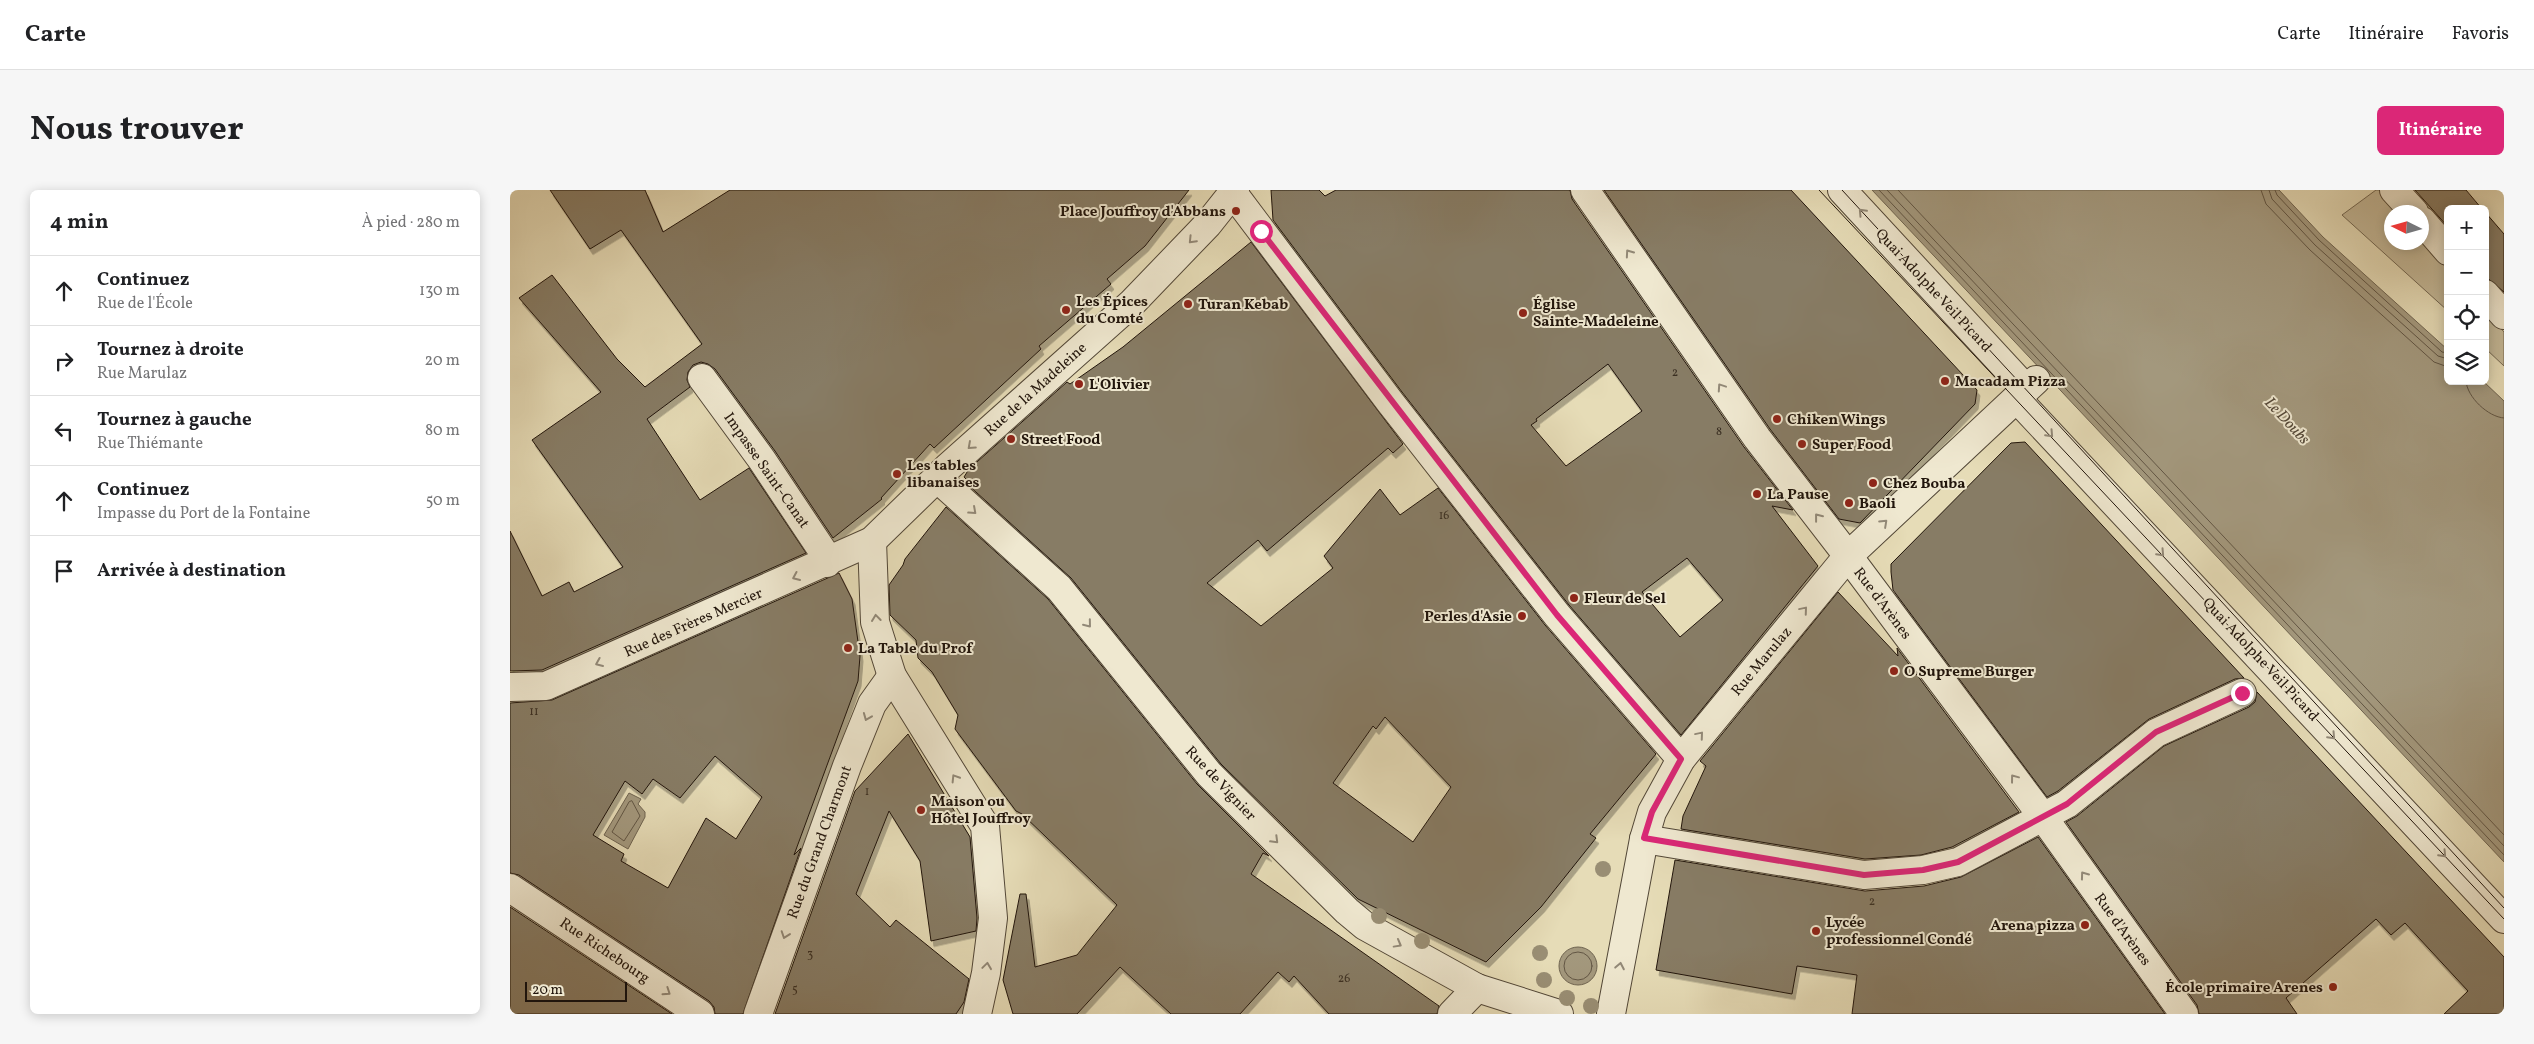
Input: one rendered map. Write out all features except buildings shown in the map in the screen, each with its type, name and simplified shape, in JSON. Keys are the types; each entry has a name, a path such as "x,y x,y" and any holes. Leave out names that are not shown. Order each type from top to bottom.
{"street":[{"name":"Rue d'Arènes","path":"1585,190 1756,438 1848,556 2043,817 2184,1014"},
{"name":"Quai Adolphe Veil Picard","path":"1842,190 2026,389 2504,919"},
{"path":"2394,190 2408,205"},
{"path":"1234,192 1390,402 1557,615 1681,759"},
{"name":"Rue de la Madeleine","path":"872,542 936,478 1132,303 1208,224 1234,192"},
{"path":"2429,229 2447,250"},
{"path":"2486,295 2504,315"},
{"name":"Impasse Saint-Canat","path":"702,378 762,460 822,550 827,563"},
{"name":"Rue Marulaz","path":"1611,1014 1644,838 1652,812 1681,759 1848,556 2026,389"},
{"name":"Rue de Vignier","path":"936,478 1059,588 1209,774 1347,912 1365,926 1477,988 1559,1014"},
{"path":"872,542 875,622 892,676 985,826 993,918 986,973 977,1014"},
{"name":"Rue des Frères Mercier","path":"510,687 546,686 872,542"},
{"name":"Rue du Grand Charmont","path":"758,1014 872,704 892,676"},
{"path":"1644,838 1864,875 1923,870 1958,862 2067,804 2156,732 2242,693"},
{"name":"Rue Richebourg","path":"510,888 700,1014"},
{"path":"1452,1014 1477,988"}],"shaded area":[{"path":"2376,190 2382,190 2395,205 2384,205 2384,250 2429,250 2429,244 2444,261 2444,307 2342,215"},
{"path":"2489,315 2504,332 2504,366 2489,352"}],"water":[{"name":"Le Doubs","path":"1872,190 2279,190 2323,237 2444,346 2444,385 2487,385 2504,401 2504,862"},
{"path":"629,793 641,799 638,804 645,812 645,817 628,849 604,835"},
{"path":"1578,947 1591,953 1597,966 1591,979 1578,985 1565,979 1559,966 1565,953"}],"tram line":[{"path":"1819,190 2504,919"},
{"path":"1842,190 2504,908"}],"place":[{"name":"Place Jouffroy d'Abbans","path":"1236,211"},
{"name":"Turan Kebab","path":"1188,304"},
{"name":"Les Épices du Comté","path":"1066,310"},
{"name":"Église Sainte-Madeleine","path":"1523,313"},
{"name":"Macadam Pizza","path":"1945,381"},
{"name":"L'Olivier","path":"1079,384"},
{"name":"Chiken Wings","path":"1777,419"},
{"name":"Street Food","path":"1011,439"},
{"name":"Super Food","path":"1802,444"},
{"name":"Les tables libanaises","path":"897,474"},
{"name":"Chez Bouba","path":"1873,483"},
{"name":"La Pause","path":"1757,494"},
{"name":"Baoli","path":"1849,503"},
{"name":"Fleur de Sel","path":"1574,598"},
{"name":"Perles d'Asie","path":"1522,616"},
{"name":"La Table du Prof","path":"848,648"},
{"name":"O Supreme Burger","path":"1894,671"},
{"name":"Maison ou Hôtel Jouffroy","path":"921,810"},
{"name":"Arena pizza","path":"2085,925"},
{"name":"Lycée professionnel Condé","path":"1816,931"},
{"name":"École primaire Arenes","path":"2333,987"}],"route":[{"path":"1261,231 1390,402 1557,615 1666,744 1681,759 1652,812 1644,838 1830,871 1864,875 1923,870 1958,862 2067,804 2156,732 2242,693"}]}
